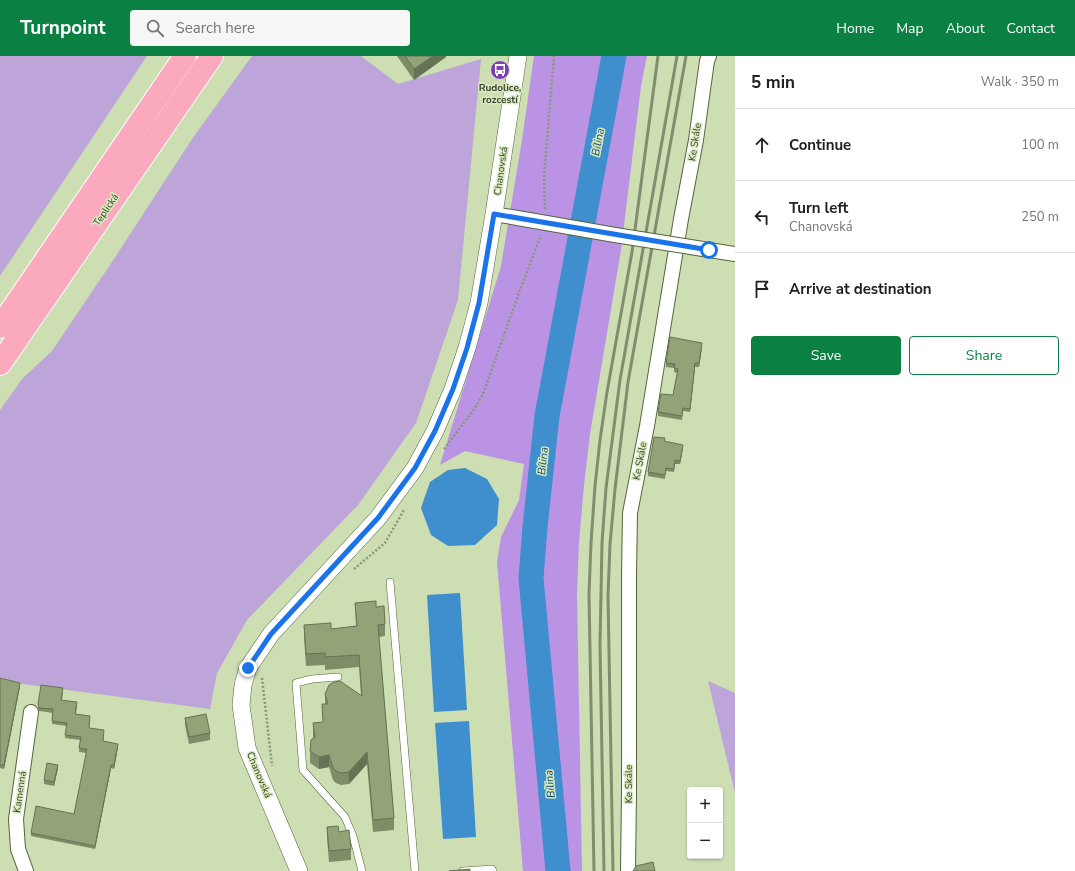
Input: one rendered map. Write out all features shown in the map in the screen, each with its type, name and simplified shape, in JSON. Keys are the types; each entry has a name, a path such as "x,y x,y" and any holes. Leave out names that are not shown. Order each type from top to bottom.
{"highway":[{"path":"0,328 185,56"},
{"name":"Teplická","path":"0,364 212,56"}],"street":[{"name":"Chanovská","path":"299,871 247,748 241,705 243,685 248,668 271,634 378,518 415,468 435,431 453,389 467,348 479,303 518,56"},
{"name":"Ke Skále","path":"628,871 630,792 630,513 647,426 709,56"},
{"path":"494,214 735,254"},
{"name":"Kamenná","path":"26,871 18,849 16,819 31,712"}],"lane":[{"path":"390,582 415,871"},
{"path":"338,677 312,679 296,683 303,770 345,817 353,836 362,871"},
{"path":"463,871 492,869 492,871"}],"shaded area":[{"path":"0,56 147,56 0,276"},
{"path":"252,56 361,56 398,84 481,59 458,300 416,423 358,505 247,620 217,673 210,709 0,681 0,410 22,379 52,351 192,139"},
{"path":"534,56 647,56 641,86 621,250 590,434 579,542 577,594 582,871 523,871 497,562 501,537 519,500 524,464 465,451 440,465 501,266"},
{"path":"708,681 735,693 735,793"}],"water":[{"path":"465,468 487,479 499,499 497,525 475,545 448,546 431,535 421,508 430,482 448,470"},
{"path":"460,593 467,710 434,712 427,595"},
{"path":"469,721 476,837 443,839 435,723"}],"building":[{"path":"405,56 433,56 414,69"},
{"path":"670,337 702,343 699,363 695,363 690,409 683,408 682,416 658,412 661,394 673,395 678,369 674,368 675,364 666,363"},
{"path":"654,437 665,438 664,441 683,445 680,461 675,460 674,469 666,468 665,475 648,472"},
{"path":"376,601 376,607 384,606 385,624 378,625 394,818 373,820 367,752 349,772 341,773 333,768 329,755 319,757 310,751 311,740 315,737 313,723 323,722 322,704 328,704 325,694 329,685 340,681 362,696 359,655 325,657 325,653 306,654 304,625 331,623 331,629 357,626 355,603"},
{"path":"0,678 20,683 4,765 0,765"},
{"path":"41,685 63,688 61,700 77,702 75,714 90,716 89,728 104,730 103,741 118,744 114,765 111,765 95,846 31,833 36,806 74,814 87,749 79,748 81,737 65,735 67,723 52,721 53,709 39,708 38,704"},
{"path":"206,714 210,733 189,737 185,718"},
{"path":"47,763 58,765 54,782 44,780"},
{"path":"338,826 339,832 349,830 351,849 329,851 327,827"},
{"path":"653,862 655,871 633,871 636,866"},
{"path":"470,869 470,871 449,871"}],"waterway":[{"name":"Bílina","path":"558,871 531,578 547,416 614,56"}],"railway":[{"path":"594,871 589,594 595,486 607,392 632,252 658,56"},
{"path":"604,871 600,644 602,543 606,488 620,380 677,56"},
{"path":"613,871 608,596 610,544 628,382 686,56"}],"place":[{"name":"Rudolice, rozcestí","path":"500,70"}],"route":[{"path":"248,668 271,634 378,518 415,468 435,431 453,389 467,348 479,303 494,214 709,250"}]}
